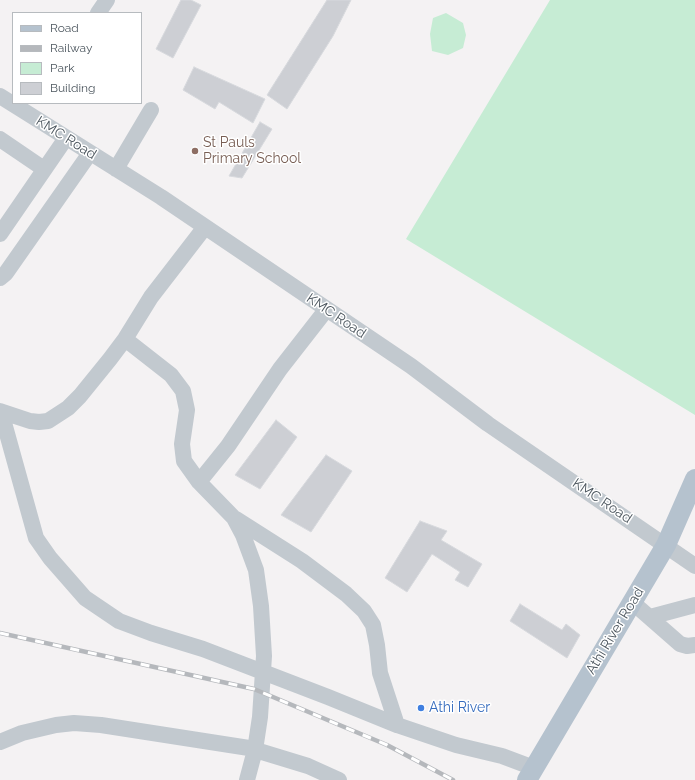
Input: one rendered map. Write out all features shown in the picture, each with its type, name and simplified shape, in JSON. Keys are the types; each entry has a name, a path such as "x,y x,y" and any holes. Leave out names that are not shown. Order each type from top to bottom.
{"main road":[{"name":"Athi River Road","path":"530,774 666,545 695,479"}],"street":[{"path":"99,12 107,0"},
{"name":"KMC Road","path":"0,96 12,101"},
{"name":"KMC Road","path":"20,104 33,109 66,138 205,227 411,366 488,424 695,566"},
{"path":"116,169 151,110"},
{"path":"0,234 66,138"},
{"path":"0,139 44,169"},
{"path":"0,278 6,273 90,153"},
{"path":"1,411 30,421 48,421 58,416 80,396 125,339 151,297 205,227"},
{"path":"200,482 228,446 280,369 326,310"},
{"path":"125,339 171,375 183,391 187,410 182,444 184,461 200,482 234,518 302,561 346,594 364,611 373,625 380,673 397,726"},
{"path":"1,411 36,538 50,558 85,598 119,621 150,633 203,649 397,726 456,745 502,756 530,774"},
{"path":"234,518 243,535 256,570 263,630 263,672 260,717 255,750 247,780"},
{"path":"632,602 680,644 687,646 695,645"},
{"path":"650,618 695,605"},
{"path":"0,742 40,728 74,723 142,731 255,750 308,766 339,780"}],"green space":[{"path":"550,0 695,0 695,415 406,239"},
{"path":"446,13 463,23 466,35 463,48 448,55 432,51 430,34 433,18"}],"building":[{"path":"181,0 191,0 201,5 173,58 156,49"},
{"path":"327,0 351,0 333,36 287,109 267,95"},
{"path":"194,67 265,99 253,123 219,102 215,109 183,90"},
{"path":"260,122 272,129 242,178 229,176"},
{"path":"276,420 297,437 260,489 235,475"},
{"path":"326,455 352,471 311,532 281,515"},
{"path":"420,521 447,531 441,540 482,564 468,587 455,580 460,572 432,554 407,592 385,578"},
{"path":"520,604 562,630 566,624 580,635 567,658 510,621"}],"railway":[{"path":"0,633 254,689 387,745 453,780"}],"place":[{"name":"St Pauls Primary School","path":"195,151"},
{"name":"Athi River","path":"421,708"}]}
